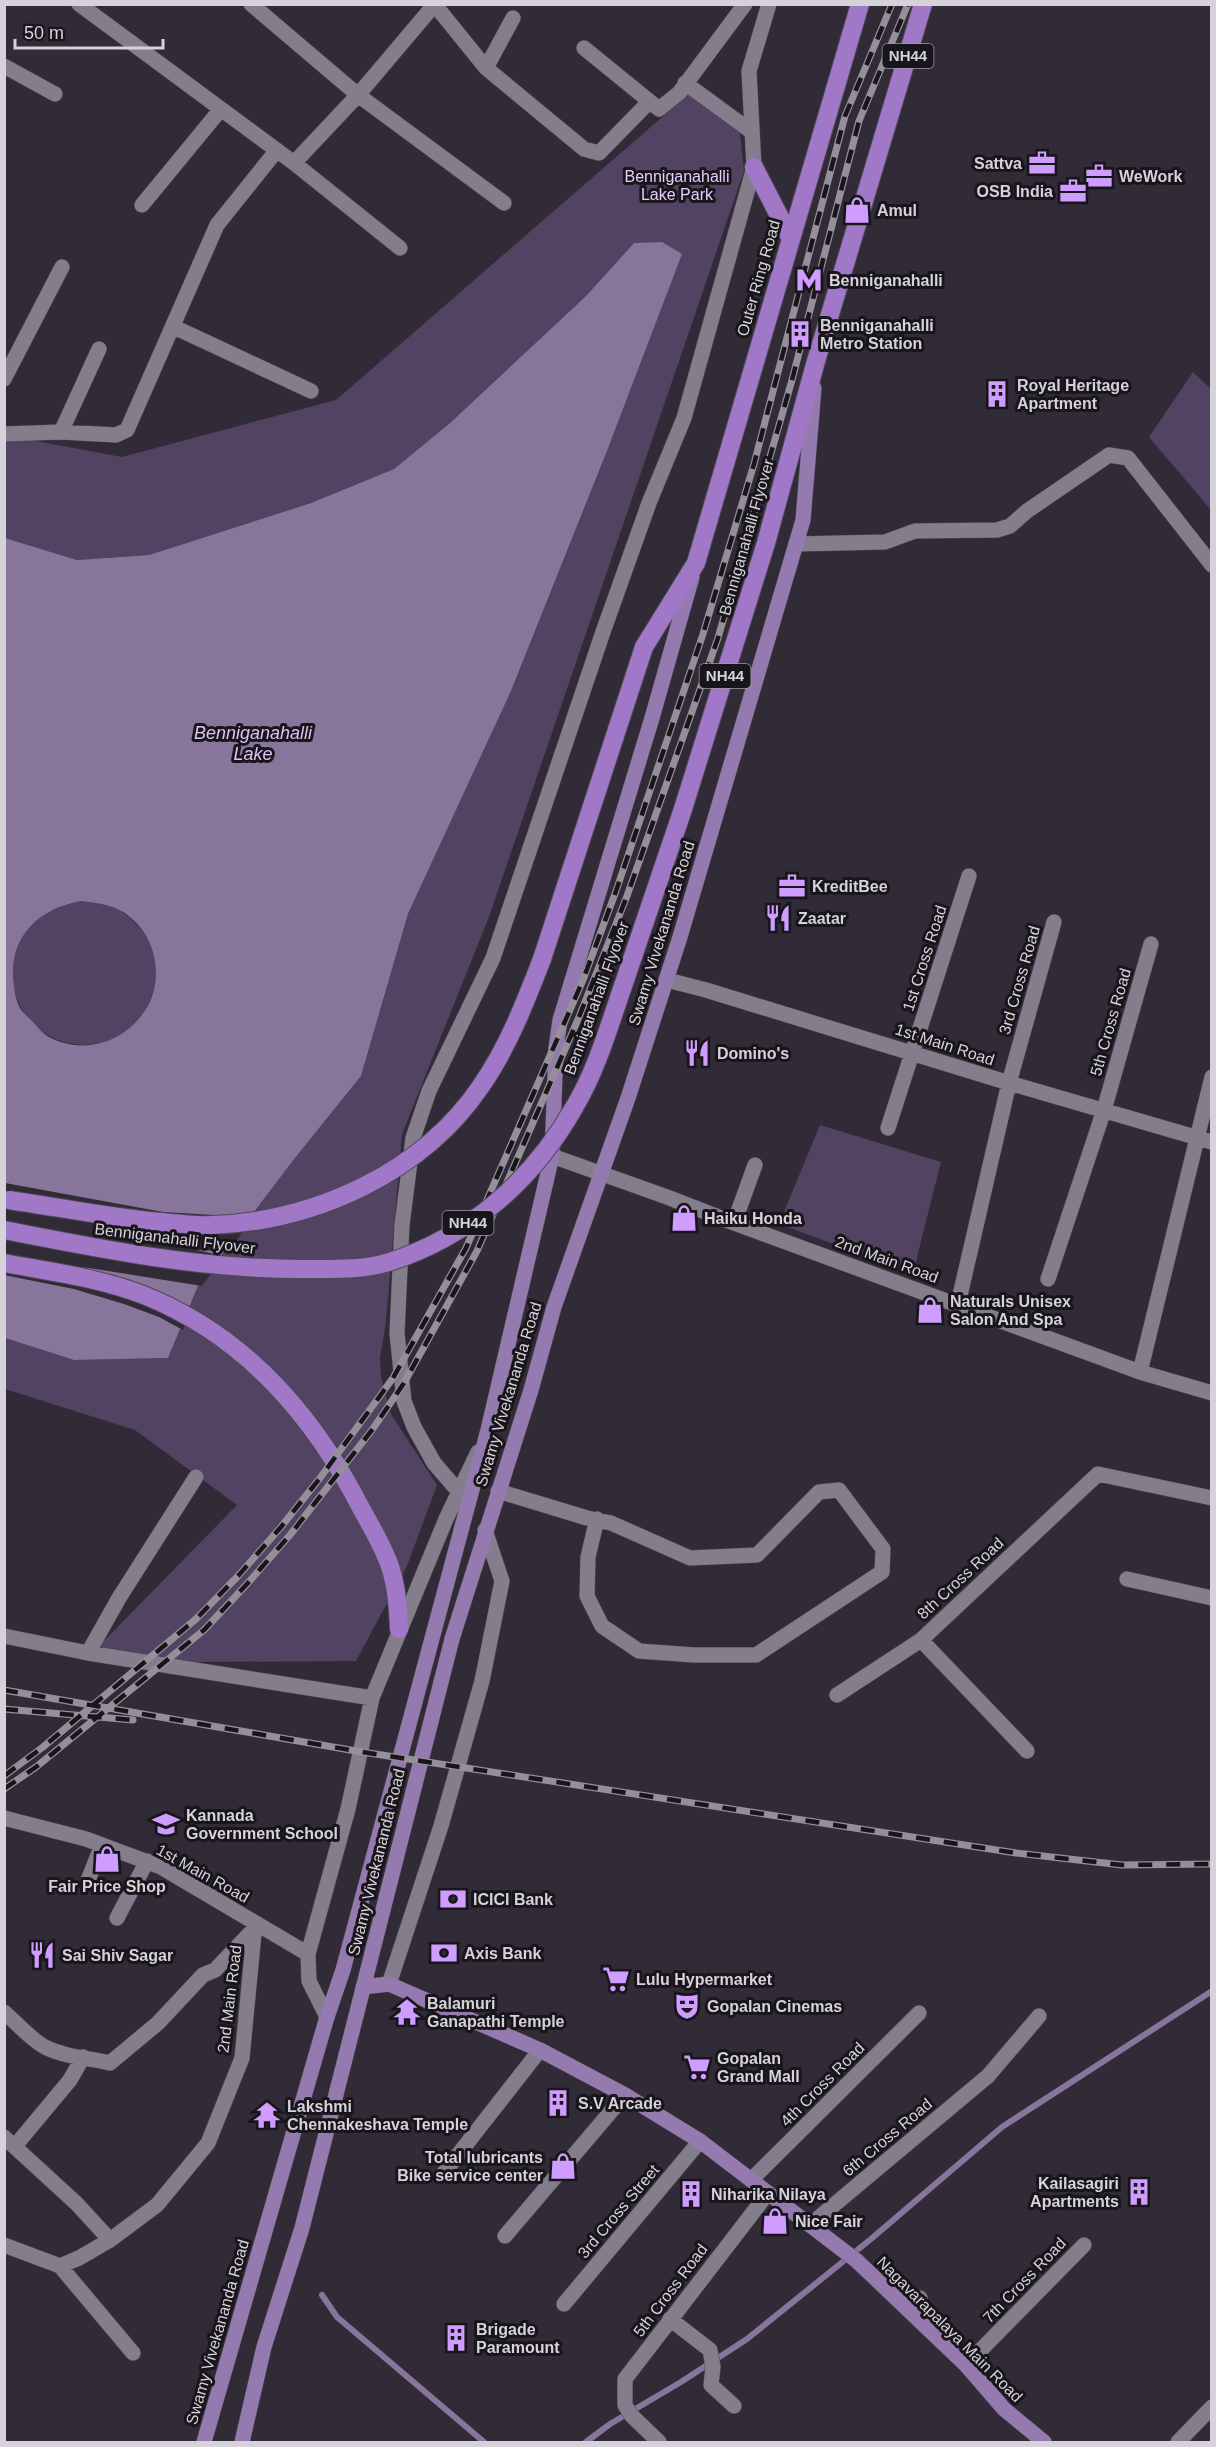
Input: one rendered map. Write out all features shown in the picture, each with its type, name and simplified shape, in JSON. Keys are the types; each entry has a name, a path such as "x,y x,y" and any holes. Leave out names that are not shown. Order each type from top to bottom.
{"highway":[{"name":"Outer Ring Road","path":"696,562 860,4"},
{"name":"NH44","path":"816,361 923,4"},
{"path":"754,167 790,237"},
{"name":"Benniganahalli Flyover","path":"4,1230 80,1245 235,1268 346,1269 386,1262 430,1247 504,1198 530,1170 556,1136 576,1105 596,1062 683,809 766,543 816,361"},
{"name":"Benniganahalli Flyover","path":"4,1199 142,1221 211,1225 267,1220 318,1206 368,1185 411,1157 449,1125 481,1087 512,1033 542,959 644,647 696,562"},
{"path":"4,1263 92,1280 145,1296 185,1314 224,1339 262,1371 317,1433 386,1555 397,1595 399,1629"}],"main road":[{"name":"Swamy Vivekananda Road","path":"242,2442 264,2347 302,2228 452,1639 531,1390 554,1307 667,980 803,520 816,361"},
{"name":"Swamy Vivekananda Road","path":"204,2442 327,2017 343,1970 488,1430 552,1156 556,1048 560,1020 652,718 696,562"},
{"path":"363,1987 389,1984"},
{"name":"Nagavarapalaya Main Road","path":"389,1984 540,2050 625,2095 700,2141 857,2261 966,2365 1004,2409 1044,2442"}],"street":[{"path":"79,4 277,150 400,248"},
{"path":"250,4 358,95 504,203"},
{"path":"584,48 659,109 679,93 745,4"},
{"path":"459,1492 434,1463 414,1427 404,1401 397,1333 402,1226 413,1138 429,1091 493,958 596,653 649,504 684,418 754,167 749,71 769,4"},
{"path":"294,163 358,95 435,5 486,68 563,134 584,149 599,153 649,102"},
{"path":"486,68 513,18"},
{"path":"4,66 55,94"},
{"path":"685,83 752,132"},
{"path":"142,205 222,109"},
{"path":"4,434 61,432 116,435 128,430 217,225 277,150"},
{"path":"4,379 62,267"},
{"path":"174,327 311,391"},
{"path":"61,432 99,349"},
{"path":"796,544 885,542 915,531 997,530 1010,526 1026,511 1109,455 1128,458 1212,565"},
{"name":"1st Cross Road","path":"888,1128 969,876"},
{"name":"3rd Cross Road","path":"958,1304 1009,1083 1054,922"},
{"name":"5th Cross Road","path":"1048,1279 1104,1110 1151,944"},
{"name":"1st Main Road","path":"667,980 1212,1142"},
{"path":"1140,1372 1195,1138 1212,1077"},
{"name":"2nd Main Road","path":"552,1156 1140,1372 1211,1391"},
{"path":"734,1223 755,1165"},
{"path":"327,2017 309,1981 308,1954 348,1809 372,1698 399,1629 488,1430"},
{"name":"8th Cross Road","path":"837,1695 921,1640 1098,1474 1212,1498"},
{"path":"88,1653 119,1598 196,1477"},
{"path":"498,1491 597,1519 690,1558 757,1555 819,1492 839,1490 883,1549 882,1572 756,1655 694,1655 639,1651 602,1626 587,1596 588,1557 597,1519"},
{"path":"389,1984 441,1826 482,1681 502,1581 485,1530"},
{"path":"1127,1579 1212,1598"},
{"path":"4,1636 88,1653 372,1698"},
{"path":"921,1640 1027,1751"},
{"name":"1st Main Road","path":"4,1818 102,1845 161,1867 255,1926 308,1954"},
{"path":"87,1883 102,1845"},
{"path":"117,1918 147,1862"},
{"path":"4,2012 42,2046 66,2056 110,2063 158,2023 202,1975 215,1970 255,1926"},
{"name":"2nd Main Road","path":"60,2266 110,2240 157,2205 208,2143 242,2058 255,1926"},
{"name":"4th Cross Road","path":"751,2180 919,2013"},
{"name":"6th Cross Road","path":"810,2225 988,2076 1039,2016"},
{"path":"443,2174 540,2050"},
{"path":"83,2057 70,2080 10,2141 77,2204 110,2240"},
{"path":"505,2235 625,2095"},
{"name":"3rd Cross Street","path":"564,2304 700,2141"},
{"name":"5th Cross Road","path":"659,2442 628,2410 625,2379 768,2193"},
{"path":"4,2245 60,2266 133,2353"},
{"name":"7th Cross Road","path":"966,2365 1084,2245"},
{"path":"909,2309 920,2298"},
{"path":"670,2319 710,2350 713,2367 711,2385 734,2406"},
{"path":"1178,2442 1212,2407"}],"green space":[{"name":"Benniganahalli Lake Park","path":"690,93 740,133 744,171 489,917 402,1134 386,1321 380,1358 381,1377 391,1414 437,1485 407,1566 356,1661 193,1662 98,1647 237,1505 135,1430 5,1389 5,1338 74,1360 168,1358 198,1286 295,1158 361,1076 408,914 511,691 605,456 634,243 586,296 450,423 394,469 311,503 149,555 77,560 5,538 4,435 122,457 336,400"},
{"path":"1193,372 1211,389 1211,510 1149,437"},
{"path":"84,901 98,902 112,907 135,922 150,945 155,959 155,987 150,1001 135,1024 112,1039 98,1044 84,1045 70,1044 56,1039 33,1024 18,1001 13,987 12,973 13,959 18,945 33,922 56,907 70,902"},
{"path":"820,1125 941,1162 913,1273 779,1224"}],"water":[{"name":"Benniganahalli Lake","path":"662,242 682,254 605,456 511,691 408,914 361,1076 295,1158 198,1286 168,1358 74,1360 5,1338 5,538 77,560 149,555 311,503 394,469 450,423 586,296 634,243","holes":["80,901 107,905 131,918 147,938 152,950 156,976 150,1001 135,1023 114,1038 88,1045 62,1042 46,1035 21,1010 14,989 13,977 17,948 31,926 52,910"]}],"pier":[{"path":"5,1183 163,1212 230,1216 256,1214 229,1251 196,1250 224,1256 202,1286 83,1267 138,1284 192,1309 183,1330 159,1317 124,1304 74,1289 4,1275"}],"waterway":[{"path":"586,2442 610,2424 747,2339 871,2239 1002,2127 1212,1991"},
{"path":"322,2295 337,2317 484,2442"}],"railway":[{"path":"4,1776 43,1747 196,1619 281,1527 393,1378 466,1248 583,980 616,891 703,634 754,464 845,116 892,4"},
{"path":"4,1789 36,1767 204,1630 247,1584 290,1535 372,1430 404,1383 477,1251 579,1017 627,896 718,638 792,380 859,121 908,4"},
{"path":"4,1690 356,1751 1016,1853 1122,1865 1212,1864"},
{"path":"4,1709 133,1720"}],"place":[{"name":"Sattva","path":"1042,163"},
{"name":"WeWork","path":"1099,176"},
{"name":"OSB India","path":"1073,191"},
{"name":"Amul","path":"857,210"},
{"name":"Benniganahalli","path":"809,280"},
{"name":"Benniganahalli Metro Station","path":"800,334"},
{"name":"Royal Heritage Apartment","path":"997,394"},
{"name":"KreditBee","path":"792,886"},
{"name":"Zaatar","path":"778,918"},
{"name":"Domino's","path":"697,1053"},
{"name":"Haiku Honda","path":"684,1218"},
{"name":"Naturals Unisex Salon And Spa","path":"930,1310"},
{"name":"Kannada Government School","path":"166,1824"},
{"name":"Fair Price Shop","path":"107,1859"},
{"name":"ICICI Bank","path":"453,1899"},
{"name":"Axis Bank","path":"444,1953"},
{"name":"Sai Shiv Sagar","path":"42,1955"},
{"name":"Lulu Hypermarket","path":"616,1979"},
{"name":"Gopalan Cinemas","path":"687,2006"},
{"name":"Balamuri Ganapathi Temple","path":"407,2012"},
{"name":"Gopalan Grand Mall","path":"697,2067"},
{"name":"S.V Arcade","path":"558,2103"},
{"name":"Lakshmi Chennakeshava Temple","path":"267,2115"},
{"name":"Total lubricants Bike service center","path":"563,2166"},
{"name":"Kailasagiri Apartments","path":"1139,2192"},
{"name":"Niharika Nilaya","path":"691,2194"},
{"name":"Nice Fair","path":"775,2221"},
{"name":"Brigade Paramount","path":"456,2338"}]}
